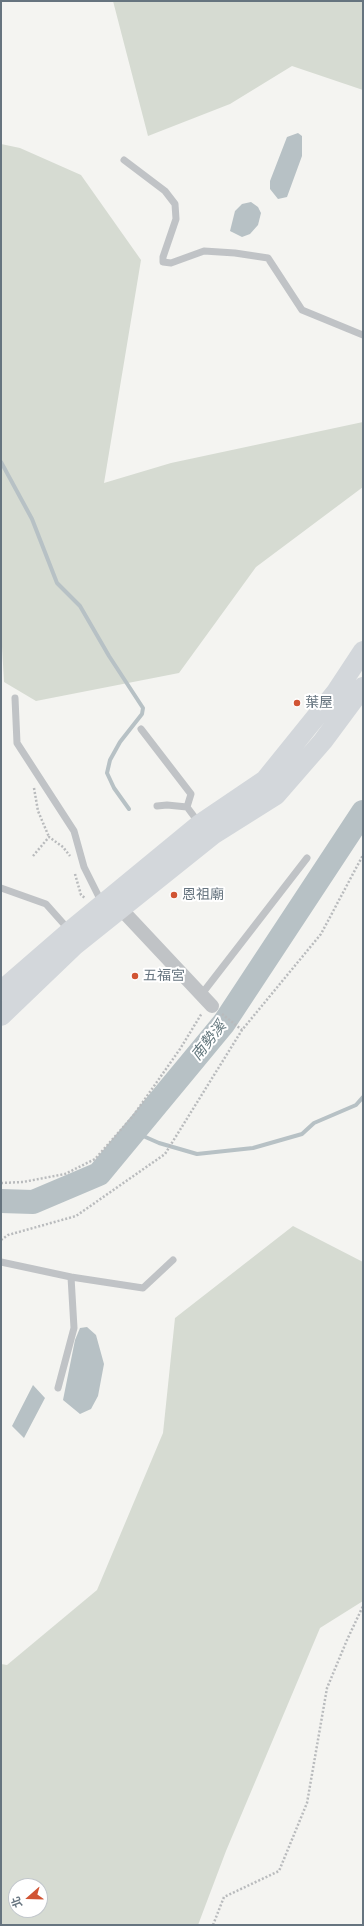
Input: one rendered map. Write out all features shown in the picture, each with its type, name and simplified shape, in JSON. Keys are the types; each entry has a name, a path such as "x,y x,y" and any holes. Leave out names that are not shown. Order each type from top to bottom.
{"street":[{"path":"4,1003 74,946 112,907 265,780 336,692 363,651"},
{"path":"207,829 276,795 357,699 336,692"},
{"path":"4,1003 70,931 112,907"},
{"path":"112,907 207,1001"}],"lane":[{"path":"124,160 165,191 175,204 176,219 163,257 163,262 171,263 204,251 235,253 268,258 302,310 363,335"},
{"path":"15,698 17,743 74,830 84,867 112,907"},
{"path":"141,729 191,794 187,807"},
{"path":"157,806 166,805 187,807 207,829"},
{"path":"207,1001 307,858"},
{"path":"1,888 46,904 70,931"},
{"path":"1,1262 71,1277 143,1288 173,1260"},
{"path":"58,1388 74,1328 71,1277"}],"path":[{"path":"34,770 34,794 38,811 49,837 63,847 70,856 72,864"},
{"path":"33,856 49,837"},
{"path":"1,1240 8,1235 76,1216 165,1154 242,1030 321,934 363,855"},
{"path":"74,872 81,895 89,901 112,907"},
{"path":"1,1183 23,1182 65,1174 95,1158 133,1116 180,1049 207,1001 242,1030"},
{"path":"213,1925 224,1897 279,1871 307,1803 327,1688 346,1640 363,1606"}],"shaded area":[{"path":"113,1 363,1 363,90 292,66 230,104 148,136"},
{"path":"298,133 302,136 302,156 287,197 278,199 270,189 270,181 287,137"},
{"path":"1,144 20,148 81,175 141,260 104,483 171,463 363,422 363,487 256,567 179,673 36,701 4,682 1,629"},
{"path":"251,202 258,207 261,213 258,225 250,234 242,237 230,231 235,211 242,204"},
{"path":"293,1226 363,1262 363,1601 320,1628 226,1851 198,1925 1,1925 1,1664 7,1665 97,1590 163,1433 175,1318"},
{"path":"87,1327 96,1335 104,1364 98,1396 91,1409 80,1414 63,1400 75,1340 80,1328"},
{"path":"33,1385 45,1398 24,1438 12,1426"}],"waterway":[{"path":"1,462 32,519 57,583 80,606 109,656 143,708 142,714 120,742 110,760 107,773 114,788 129,809"},
{"name":"南勢溪","path":"1,1201 33,1202 99,1174 224,1023 363,812"},
{"path":"134,1132 159,1143 197,1154 253,1148 302,1134 314,1123 356,1105 363,1097"}],"place":[{"name":"葉屋","path":"297,703"},
{"name":"恩祖廟","path":"174,895"},
{"name":"五福宮","path":"135,976"}]}
